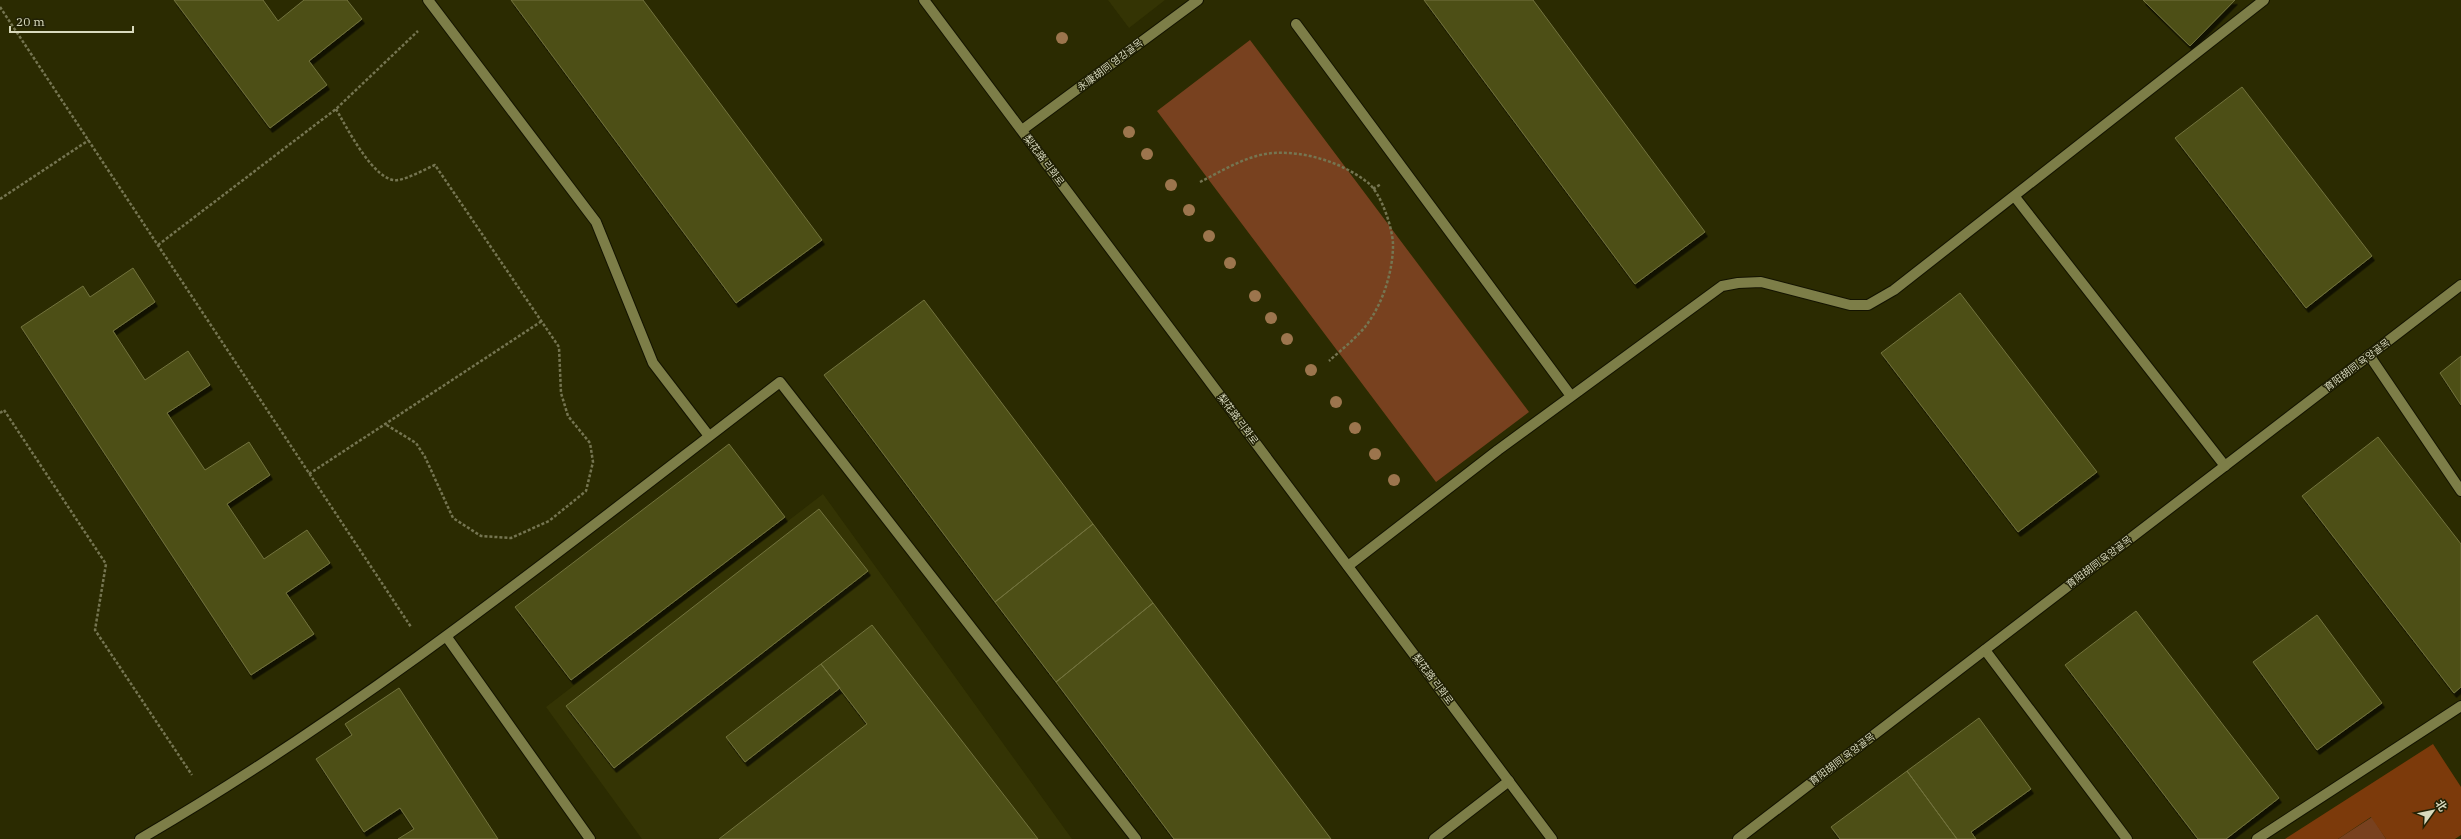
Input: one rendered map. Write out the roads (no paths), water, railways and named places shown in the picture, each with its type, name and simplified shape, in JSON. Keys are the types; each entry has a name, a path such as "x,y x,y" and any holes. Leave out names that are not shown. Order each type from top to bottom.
{"street":[{"path":"428,0 596,222 653,363 709,436"},
{"name":"梨花路 리화로","path":"924,0 1552,839"},
{"name":"永康胡同 영강골목","path":"1022,130 1198,0"},
{"path":"1348,566 1571,396 1722,286 1738,283 1761,282 1850,305 1868,305 1894,290 2015,197 2264,0"},
{"path":"1296,24 1571,396"},
{"path":"2015,197 2225,466"},
{"name":"育阳胡同 육양골목","path":"1742,838 1984,650 2461,286"},
{"path":"2369,355 2461,491"},
{"path":"140,839 208,799 289,746 446,636 780,382 1136,839"},
{"path":"446,636 590,839"},
{"path":"1984,650 2127,839"},
{"path":"2257,839 2461,706"},
{"path":"1434,839 1509,781"}]}
